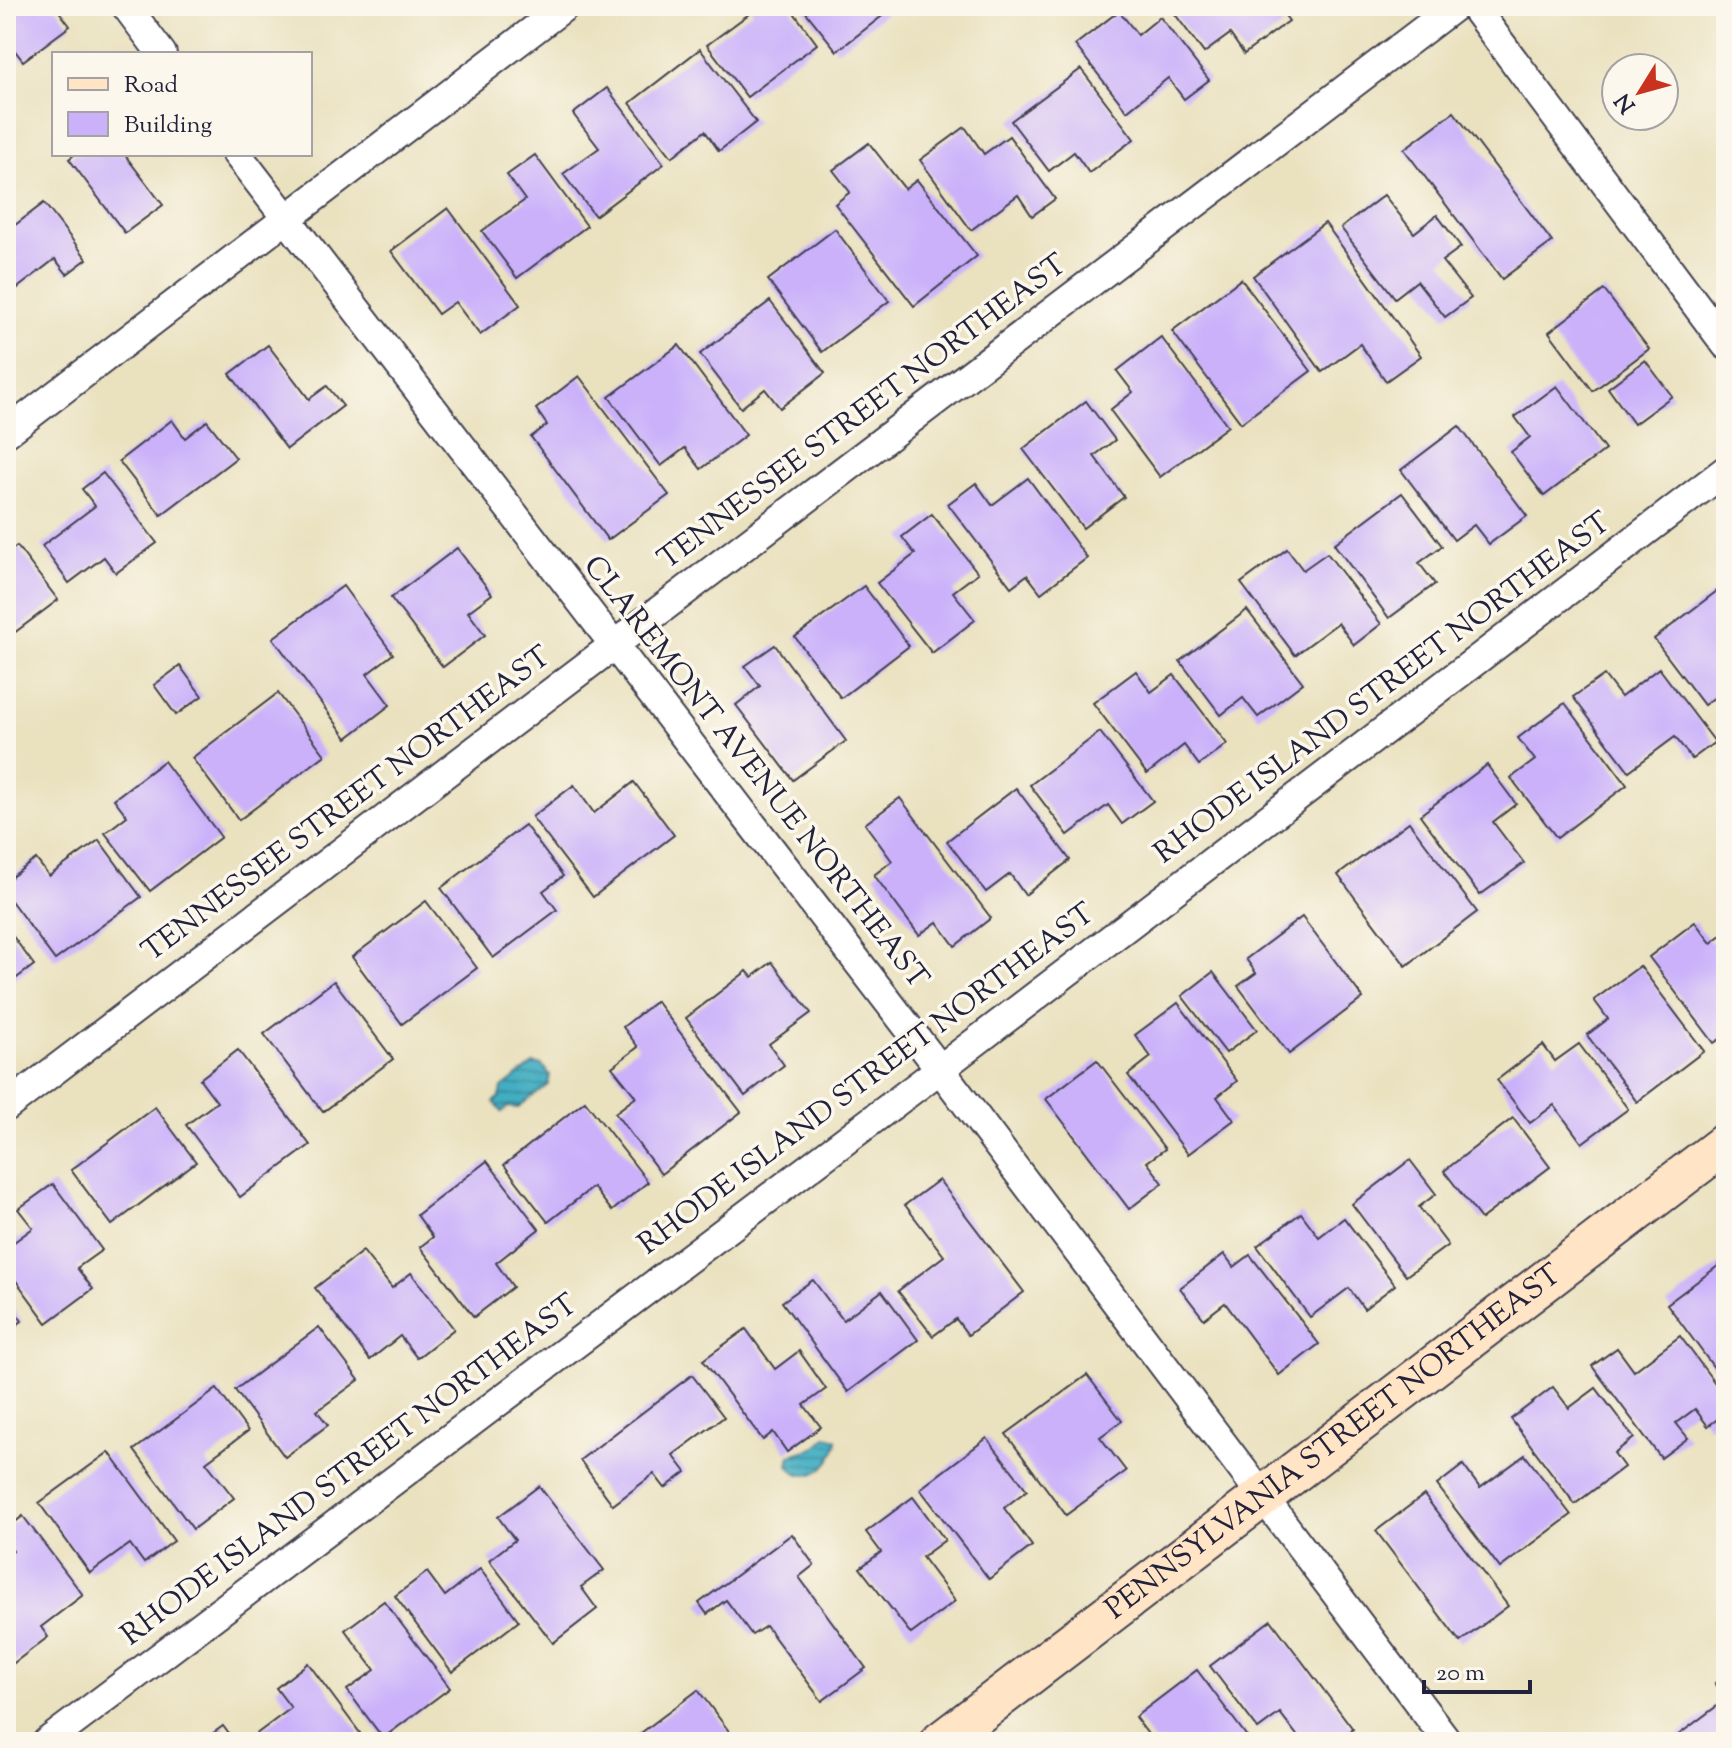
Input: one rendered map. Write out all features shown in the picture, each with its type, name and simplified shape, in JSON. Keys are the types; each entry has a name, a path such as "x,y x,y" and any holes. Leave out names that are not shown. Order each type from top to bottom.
{"street":[{"path":"126,6 160,52"},
{"path":"6,433 565,6"},
{"name":"TENNESSEE STREET NORTHEAST","path":"6,1107 1455,6"},
{"path":"1473,6 1726,345"},
{"name":"CLAREMONT AVENUE NORTHEAST","path":"239,156 940,1069 1448,1742"},
{"name":"RHODE ISLAND STREET NORTHEAST","path":"47,1742 940,1069 1726,470"},
{"name":"PENNSYLVANIA STREET NORTHEAST","path":"941,1742 1726,1143"}],"water":[{"path":"533,1064 542,1065 550,1075 548,1085 517,1108 508,1107 502,1112 494,1102 500,1097 502,1088"},
{"path":"827,1436 837,1439 835,1448 832,1457 819,1470 804,1475 788,1465 790,1455 814,1448"}],"building":[{"path":"6,6 55,6 70,26 23,61 6,39"},
{"path":"749,6 789,6 817,44 747,97 707,45 753,11"},
{"path":"801,6 895,6 837,51"},
{"path":"1169,6 1278,6 1289,21 1244,54 1230,34 1204,53"},
{"path":"1119,11 1138,35 1160,17 1209,80 1184,99 1168,78 1127,111 1075,45"},
{"path":"700,49 756,122 719,151 705,131 672,157 630,103"},
{"path":"1081,69 1134,139 1089,173 1074,152 1049,171 1011,121"},
{"path":"607,88 664,164 595,216 563,174 599,148 573,114"},
{"path":"1454,112 1552,242 1502,279 1404,149"},
{"path":"965,127 984,154 1009,136 1055,199 1032,216 1018,195 971,230 920,160"},
{"path":"869,143 905,189 917,180 977,256 914,306 835,204 850,192 833,170"},
{"path":"535,155 587,226 517,278 482,231 525,200 507,175"},
{"path":"73,156 126,156 163,205 125,233 69,159"},
{"path":"1384,195 1414,233 1437,215 1461,247 1442,261 1471,298 1445,317 1417,281 1395,298 1341,228"},
{"path":"44,203 87,259 67,274 55,259 6,297 6,232"},
{"path":"448,208 520,305 480,335 455,302 438,314 391,251"},
{"path":"1325,223 1421,356 1386,381 1360,344 1322,372 1253,276"},
{"path":"835,229 889,301 822,352 768,280"},
{"path":"1241,279 1311,371 1241,423 1172,331"},
{"path":"1604,290 1649,349 1593,391 1549,332"},
{"path":"770,301 825,373 780,408 765,389 741,408 700,354"},
{"path":"1161,337 1228,426 1160,477 1110,410 1133,392 1117,371"},
{"path":"268,345 309,399 327,386 343,406 287,449 230,374"},
{"path":"679,345 746,435 701,469 685,448 661,466 609,397"},
{"path":"1645,360 1672,396 1634,424 1608,388"},
{"path":"579,376 669,495 608,540 531,437 547,425 536,409"},
{"path":"1557,386 1605,450 1544,496 1511,452 1530,437 1515,417"},
{"path":"1086,401 1115,440 1094,456 1124,497 1083,528 1023,449"},
{"path":"172,420 185,438 207,421 236,458 161,515 119,461"},
{"path":"1459,426 1527,516 1489,544 1474,525 1454,540 1401,470"},
{"path":"103,473 157,543 116,573 104,557 69,583 42,546 95,506 82,489"},
{"path":"1028,478 1087,558 1041,593 1027,575 1011,587 948,504 976,483 992,505"},
{"path":"1402,493 1442,546 1419,563 1435,584 1389,618 1334,544"},
{"path":"932,514 978,573 953,592 975,620 932,653 877,583 915,554 902,537"},
{"path":"17,546 58,600 6,639 6,554"},
{"path":"457,548 492,594 468,612 485,635 443,667 391,598"},
{"path":"1287,549 1303,570 1327,553 1381,624 1354,645 1338,623 1295,655 1241,583"},
{"path":"343,586 393,654 367,674 390,705 347,738 273,638"},
{"path":"864,586 909,646 841,698 795,637"},
{"path":"1721,588 1726,596 1726,689 1704,705 1654,639"},
{"path":"1247,610 1303,683 1258,717 1243,698 1221,715 1180,661"},
{"path":"775,645 846,741 793,780 736,705 760,686 745,666"},
{"path":"180,666 202,696 176,715 154,685"},
{"path":"1659,668 1715,742 1692,759 1675,737 1629,771 1573,697 1604,675 1621,697"},
{"path":"1136,671 1151,692 1174,675 1227,744 1199,765 1184,745 1147,774 1093,703"},
{"path":"278,693 325,755 239,820 192,758"},
{"path":"1565,703 1627,785 1557,838 1511,778 1535,760 1518,738"},
{"path":"1100,732 1153,801 1122,824 1108,805 1068,835 1030,785"},
{"path":"164,761 221,837 150,891 105,833 127,816 114,799"},
{"path":"1487,765 1516,804 1493,822 1524,863 1480,895 1420,815"},
{"path":"634,782 674,835 593,897 532,817 574,785 594,813"},
{"path":"1016,788 1070,860 1025,895 1010,874 986,892 947,841"},
{"path":"900,798 991,918 955,946 937,922 919,935 874,875 892,861 865,824"},
{"path":"1409,822 1477,912 1406,966 1338,875"},
{"path":"525,825 563,876 543,891 557,910 493,958 441,888"},
{"path":"99,840 141,897 55,960 6,894 6,881 36,859 49,876"},
{"path":"426,901 477,968 402,1024 352,957"},
{"path":"1302,917 1363,998 1289,1054 1238,986 1256,973 1246,959"},
{"path":"1695,922 1711,943 1726,932 1726,1035 1714,1043 1649,957"},
{"path":"6,927 34,965 6,986"},
{"path":"772,962 811,1013 769,1044 784,1065 745,1096 686,1018 747,971 752,977"},
{"path":"1640,966 1704,1051 1637,1102 1587,1035 1608,1019 1594,1000"},
{"path":"1213,972 1257,1030 1226,1053 1182,996"},
{"path":"334,981 393,1059 323,1112 264,1034"},
{"path":"656,1001 741,1112 661,1174 615,1113 636,1097 612,1067 638,1047 623,1027"},
{"path":"1178,1003 1237,1081 1217,1097 1234,1120 1188,1154 1128,1075 1151,1057 1135,1035"},
{"path":"1579,1044 1628,1109 1582,1143 1554,1105 1530,1123 1497,1080 1543,1045 1555,1061"},
{"path":"238,1050 310,1145 240,1197 186,1125 217,1102 200,1079"},
{"path":"1097,1060 1165,1149 1147,1162 1163,1183 1129,1209 1046,1099"},
{"path":"585,1101 648,1182 612,1211 593,1187 548,1222 504,1165"},
{"path":"155,1107 196,1162 112,1225 71,1170"},
{"path":"1513,1118 1550,1167 1481,1219 1444,1171"},
{"path":"1410,1160 1436,1194 1419,1207 1448,1245 1406,1276 1352,1204"},
{"path":"487,1161 539,1229 496,1263 513,1287 474,1317 420,1247 433,1237 417,1215"},
{"path":"939,1180 1024,1292 968,1335 956,1319 933,1336 898,1291 944,1256 905,1205"},
{"path":"53,1184 102,1250 77,1268 93,1289 47,1323 6,1267 6,1248 33,1228 18,1209"},
{"path":"1301,1213 1319,1237 1344,1218 1395,1285 1364,1309 1349,1288 1310,1317 1257,1246"},
{"path":"363,1251 392,1288 411,1273 454,1329 417,1358 400,1336 370,1360 315,1288"},
{"path":"1224,1254 1234,1267 1250,1255 1319,1344 1279,1375 1225,1303 1204,1319 1180,1288"},
{"path":"1726,1260 1726,1384 1667,1304"},
{"path":"813,1280 843,1320 882,1291 918,1340 848,1392 782,1302"},
{"path":"6,1299 22,1321 6,1333"},
{"path":"319,1327 359,1380 317,1411 328,1425 285,1457 235,1390"},
{"path":"746,1329 775,1369 799,1351 826,1389 804,1405 821,1427 787,1452 773,1432 763,1440 703,1360"},
{"path":"1680,1336 1726,1398 1726,1413 1708,1426 1695,1409 1676,1423 1688,1438 1661,1458 1592,1366 1617,1348 1634,1371"},
{"path":"692,1375 724,1417 673,1455 686,1472 665,1488 654,1474 613,1505 580,1460"},
{"path":"1087,1375 1122,1421 1100,1437 1126,1471 1066,1515 1006,1434"},
{"path":"1553,1387 1569,1408 1596,1388 1634,1438 1614,1453 1624,1467 1575,1504 1511,1419"},
{"path":"217,1389 248,1431 206,1462 234,1498 193,1529 134,1450"},
{"path":"987,1438 1027,1490 1004,1508 1032,1546 989,1579 920,1489"},
{"path":"109,1452 174,1541 144,1563 130,1544 90,1573 39,1503"},
{"path":"1525,1455 1571,1515 1500,1568 1437,1485 1463,1465 1480,1488"},
{"path":"539,1486 604,1570 581,1587 597,1609 553,1643 489,1560 515,1540 498,1517"},
{"path":"1424,1495 1508,1606 1460,1642 1376,1531"},
{"path":"913,1497 945,1540 922,1557 955,1601 911,1634 860,1568 881,1552 866,1532"},
{"path":"23,1516 83,1595 41,1627 48,1637 6,1669 6,1557 13,1551 6,1542 6,1529"},
{"path":"792,1534 814,1565 799,1577 866,1668 822,1701 766,1626 752,1635 726,1600 707,1614 699,1603"},
{"path":"480,1569 519,1621 452,1672 395,1596 427,1572 445,1596"},
{"path":"384,1601 450,1688 383,1738 347,1690 375,1670 345,1630"},
{"path":"1271,1620 1353,1729 1336,1742 1302,1742 1280,1713 1258,1729 1210,1666"},
{"path":"308,1663 360,1733 348,1742 260,1742 255,1735 291,1708 276,1688"},
{"path":"1197,1670 1251,1742 1154,1742 1135,1717"},
{"path":"1726,1675 1726,1698 1715,1683"},
{"path":"698,1690 737,1742 629,1742"},
{"path":"1717,1706 1726,1717 1726,1742 1669,1742"},
{"path":"223,1726 235,1742 201,1742"}]}
